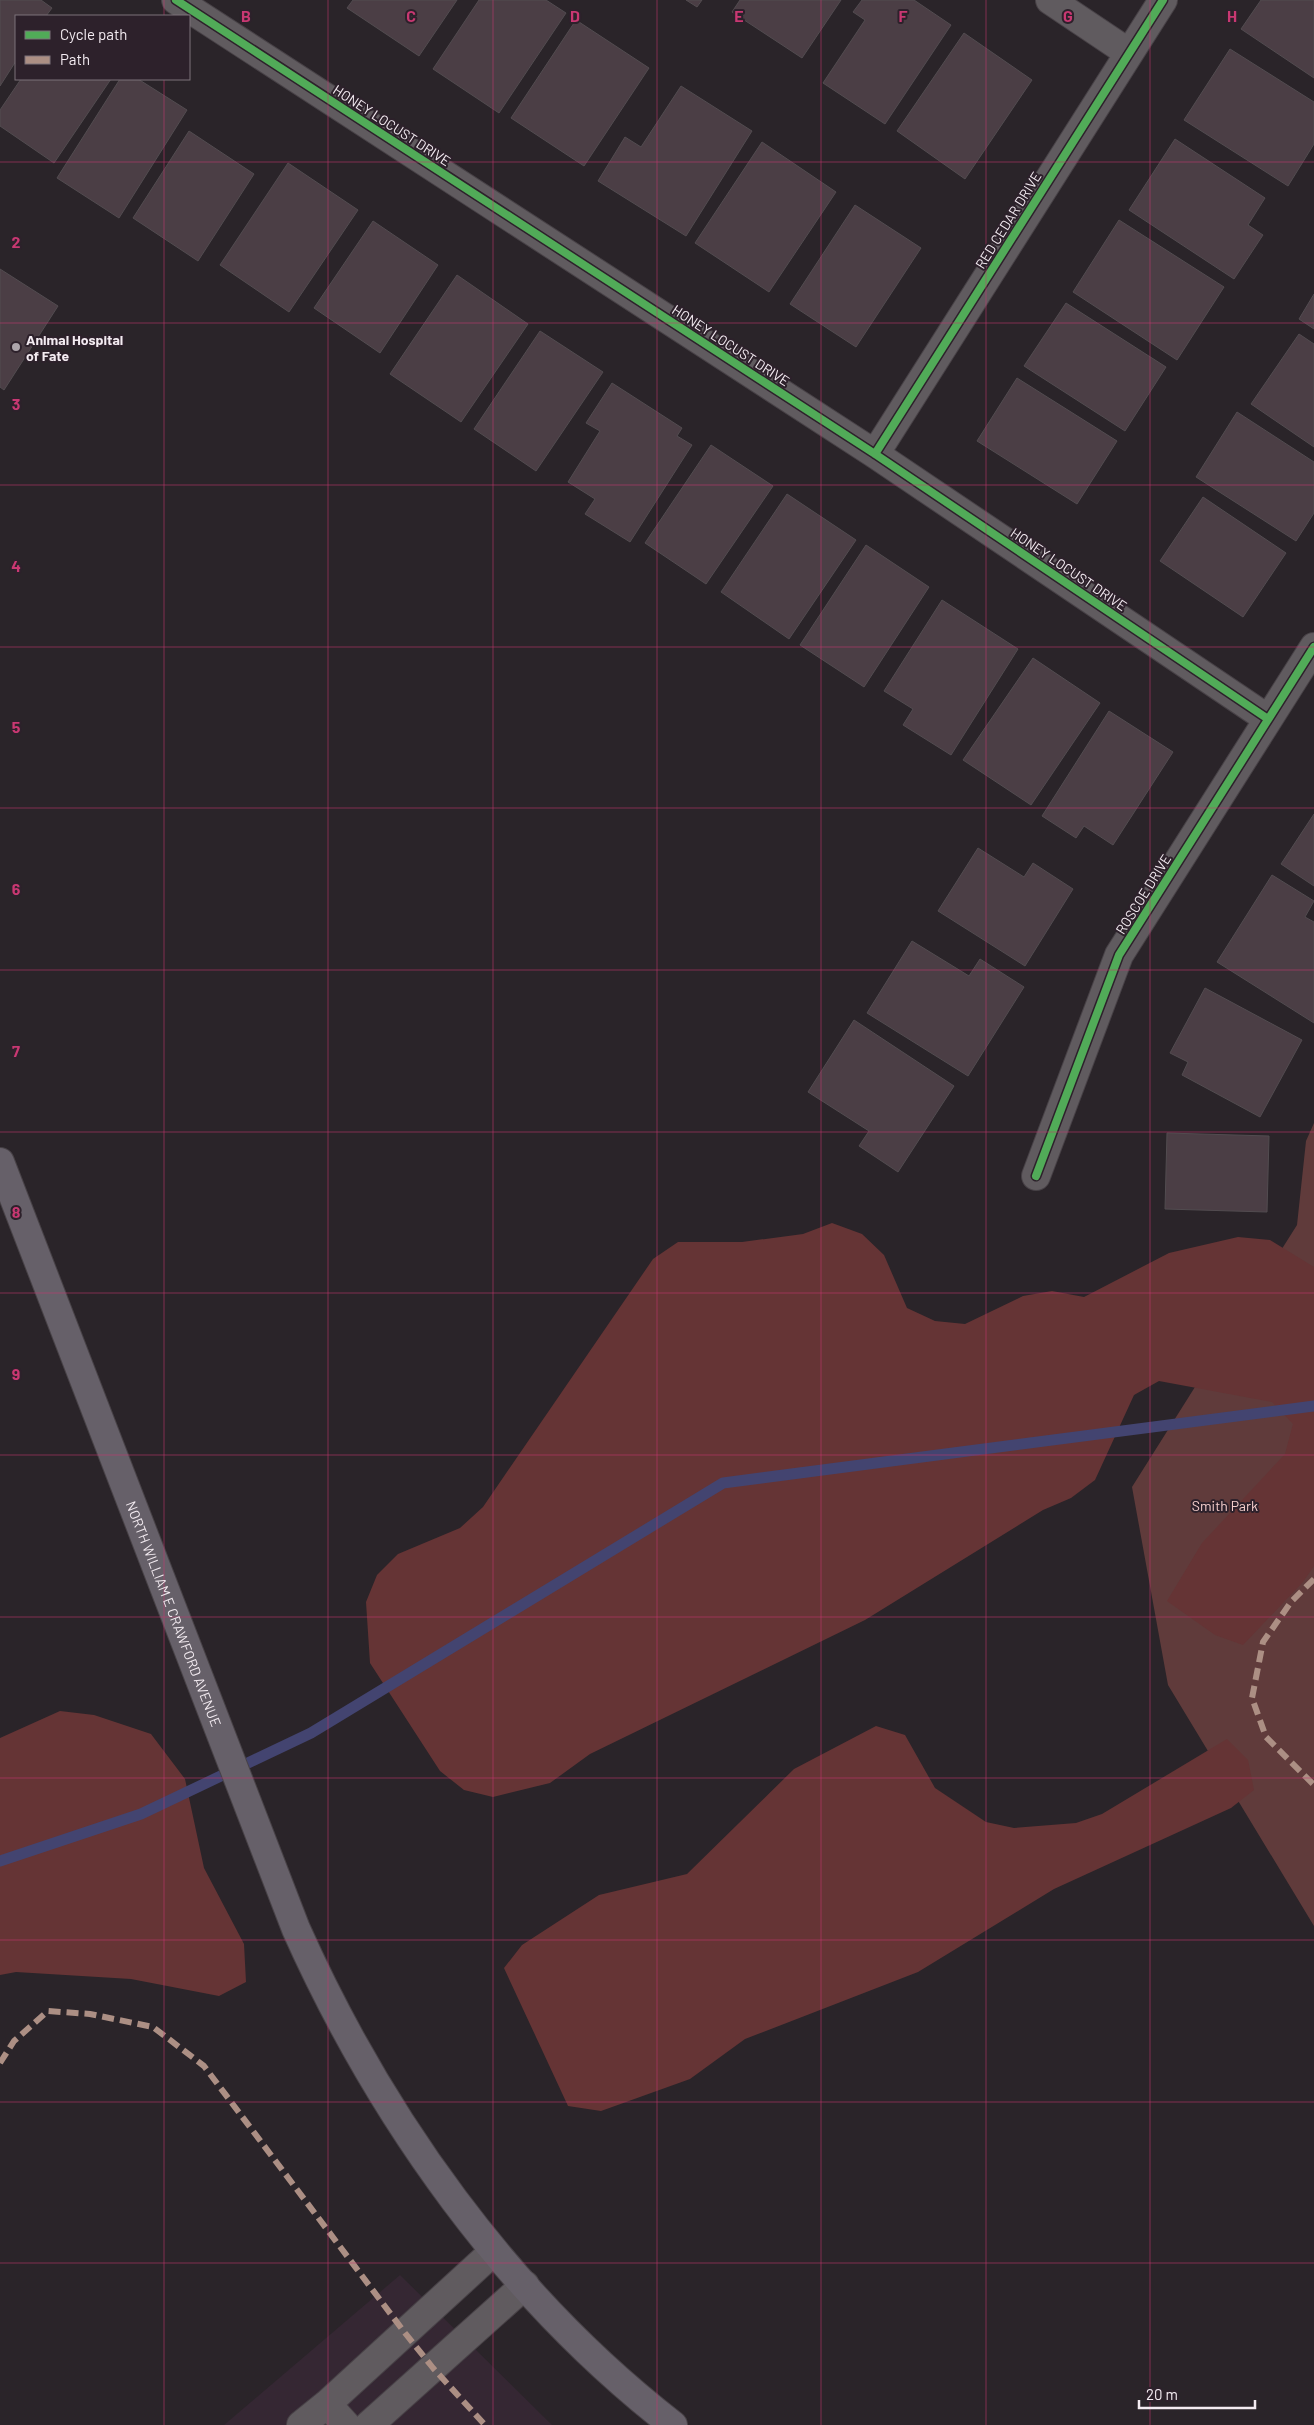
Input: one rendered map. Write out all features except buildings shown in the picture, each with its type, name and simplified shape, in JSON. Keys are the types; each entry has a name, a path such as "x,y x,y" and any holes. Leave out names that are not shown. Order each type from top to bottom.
{"main road":[{"name":"NORTH WILLIAM E CRAWFORD AVENUE","path":"0,1162 299,1937 362,2059 429,2164 494,2251 573,2337 624,2384 673,2425"}],"street":[{"name":"HONEY LOCUST DRIVE","path":"176,0 875,454 1268,718"},
{"path":"1050,0 1129,53"},
{"name":"RED CEDAR DRIVE","path":"875,454 1163,0"},
{"name":"ROSCOE DRIVE","path":"1036,1176 1119,955 1314,647"},
{"path":"301,2425 327,2404 494,2251"},
{"path":"369,2425 525,2285"},
{"path":"327,2404 346,2425"}],"shaded area":[{"path":"832,1223 862,1234 884,1255 907,1308 935,1321 965,1324 1023,1296 1052,1291 1084,1297 1169,1253 1238,1237 1270,1240 1314,1267 1314,1566 1303,1582 1243,1645 1215,1635 1167,1601 1202,1543 1285,1454 1293,1424 1272,1402 1159,1381 1134,1395 1095,1480 1071,1498 1043,1510 865,1620 590,1754 550,1783 493,1797 464,1790 440,1771 370,1663 366,1602 377,1575 398,1554 460,1528 483,1507 653,1259 678,1242 742,1242 803,1234"},
{"path":"60,1711 94,1715 151,1734 185,1779 204,1868 244,1944 246,1982 219,1996 131,1979 16,1972 0,1975 0,1738"},
{"path":"876,1726 905,1735 935,1788 986,1822 1014,1828 1076,1823 1102,1814 1227,1739 1248,1760 1254,1790 1231,1808 1054,1889 918,1972 745,2039 690,2079 601,2111 568,2106 504,1968 522,1945 599,1895 687,1874 794,1769"},
{"path":"400,2275 552,2425 224,2425"}],"green space":[{"name":"Smith Park","path":"1314,1123 1314,1926 1168,1685 1132,1487 1297,1225 1306,1141"}],"waterway":[{"path":"0,1861 141,1814 311,1733 723,1483 1314,1406"}],"marked path":[{"path":"1314,1579 1291,1602 1263,1642 1252,1698 1266,1737 1314,1785"},
{"path":"0,2063 14,2041 48,2011 90,2014 153,2027 204,2066 405,2333 433,2368 485,2425"}],"cycle path":[{"path":"176,0 875,454 1268,719"},
{"path":"875,454 1163,0"},
{"path":"1036,1176 1119,955 1314,647"}],"place":[{"name":"Animal Hospital of Fate","path":"16,347"}]}
